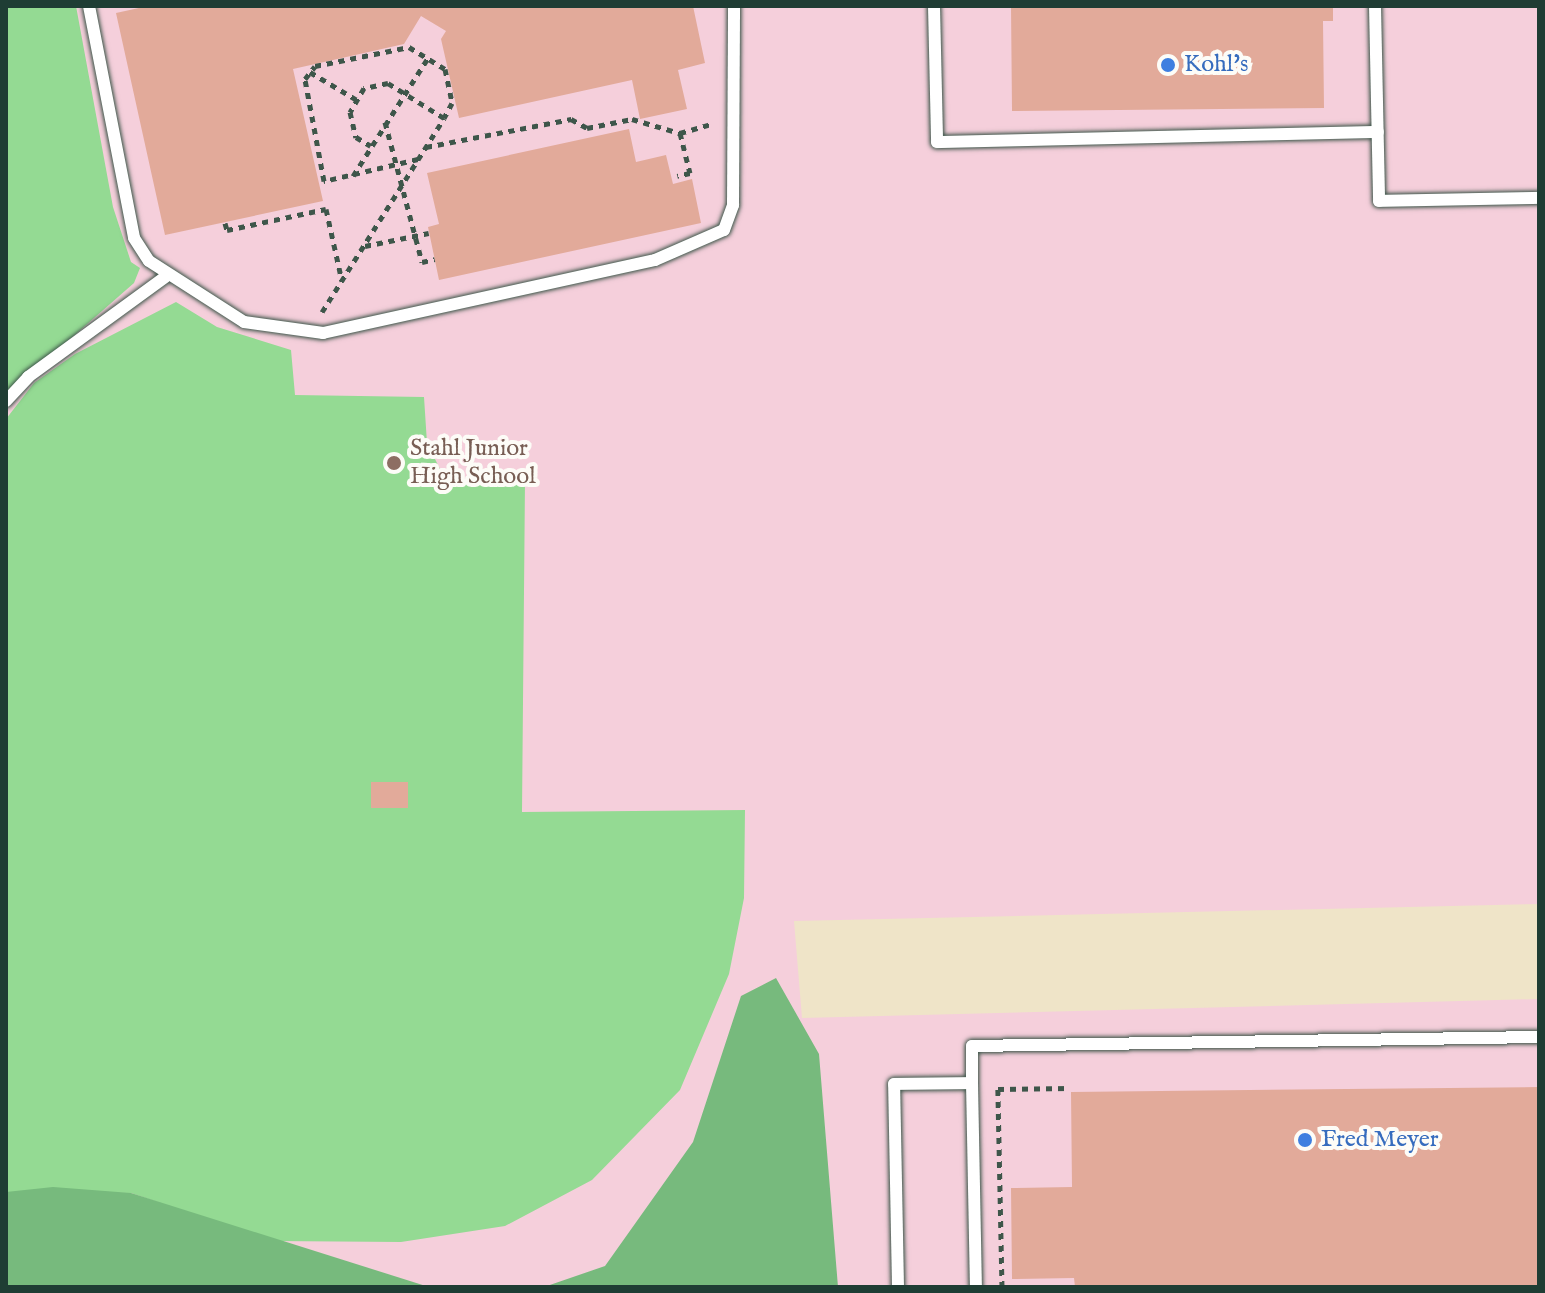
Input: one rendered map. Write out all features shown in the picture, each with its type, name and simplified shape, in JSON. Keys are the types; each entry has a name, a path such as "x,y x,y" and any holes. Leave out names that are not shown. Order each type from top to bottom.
{"lane":[{"path":"89,6 134,238 165,277 244,322 323,333 698,247 724,230 733,205 734,6"},
{"path":"934,6 937,142 1378,132"},
{"path":"1375,6 1379,201 1539,198"},
{"path":"6,401 28,377 165,277"},
{"path":"976,1287 972,1046 1539,1037"},
{"path":"898,1287 894,1084 972,1083"}],"path":[{"path":"321,314 404,183 452,103 445,69 409,47 310,72 305,79 324,181 352,177 418,159"},
{"path":"352,177 428,58"},
{"path":"310,72 357,100"},
{"path":"371,146 356,137 350,112 364,88 388,83 444,118"},
{"path":"425,147 571,119 587,128 632,119 680,133 712,124"},
{"path":"385,122 399,164 422,262 435,259"},
{"path":"677,176 690,173 680,133"},
{"path":"225,223 227,230 326,209 342,282"},
{"path":"364,246 429,233"},
{"path":"1002,1287 998,1089 1070,1088"},
{"path":"1025,1287 1069,1287"}],"shaded area":[{"path":"6,6 1539,6 1539,904 794,921 802,1018 1539,999 1539,1287 6,1287"}],"green space":[{"path":"6,6 76,6 113,207 131,262 140,268 134,283 6,395"},
{"path":"176,302 217,327 291,350 295,395 424,397 427,443 446,481 525,482 522,812 745,810 744,898 729,974 680,1090 592,1180 505,1226 401,1242 272,1241 131,1193 6,1192 6,419 34,383 75,354"},
{"path":"776,978 819,1054 838,1287 544,1287 605,1266 693,1142 741,996"},
{"path":"53,1187 131,1193 429,1287 6,1287 6,1192"}],"building":[{"path":"148,6 693,6 705,63 678,70 687,109 640,119 632,80 459,118 441,39 446,31 421,16 404,44 293,69 323,201 165,235 116,13"},
{"name":"Kohl's","path":"1011,6 1333,6 1333,21 1323,21 1324,108 1012,111"},
{"path":"629,129 636,162 666,155 673,184 692,179 701,223 439,280 428,227 439,224 427,173"},
{"path":"371,782 408,782 408,808 371,808"},
{"name":"Fred Meyer","path":"1539,1087 1539,1287 1075,1287 1074,1278 1012,1279 1011,1188 1072,1187 1071,1092"}],"place":[{"name":"Kohl's","path":"1168,65"},
{"name":"Stahl Junior High School","path":"394,463"},
{"name":"Fred Meyer","path":"1305,1140"}]}
